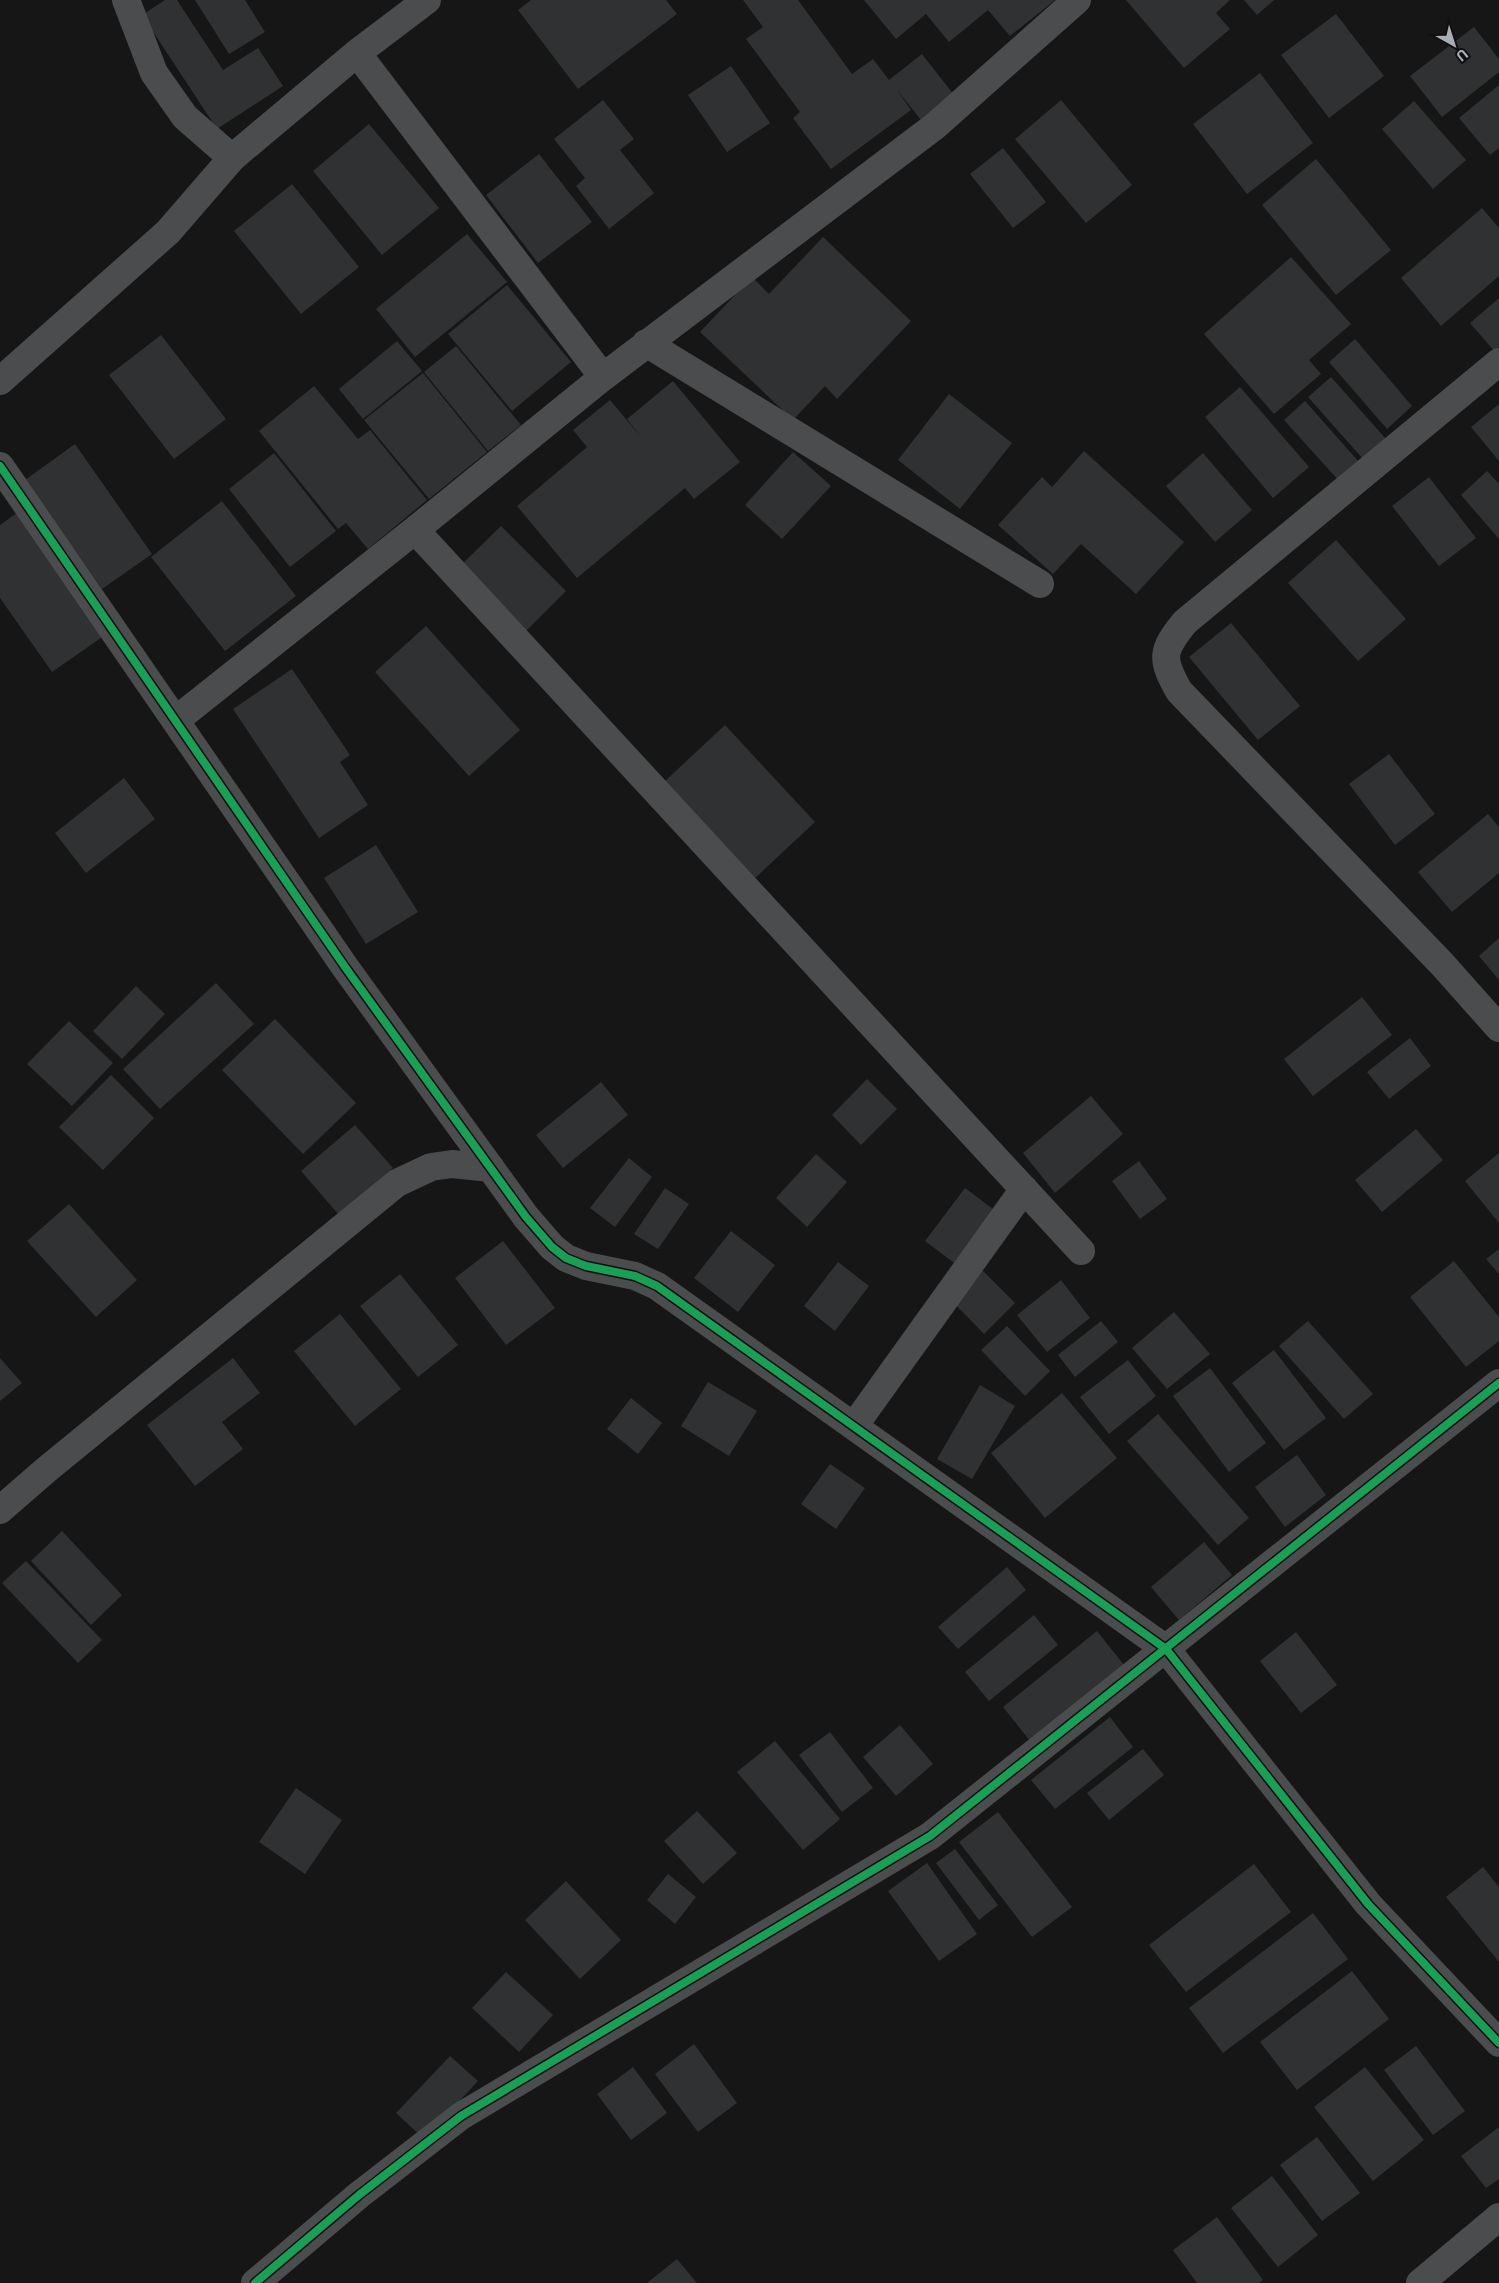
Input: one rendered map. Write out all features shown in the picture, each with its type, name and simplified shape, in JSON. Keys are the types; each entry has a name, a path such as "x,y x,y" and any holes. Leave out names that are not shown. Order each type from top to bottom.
{"street":[{"path":"126,0 154,73 185,118 232,158"},
{"path":"0,381 168,232 232,158 357,53 427,0"},
{"path":"176,720 415,530 603,377 935,126 1077,0"},
{"path":"357,53 603,377"},
{"path":"646,344 1040,584"},
{"path":"1499,362 1185,622 1171,639 1165,656 1168,670 1179,691 1442,964 1499,1028"},
{"path":"0,466 345,967 545,1239 566,1258 586,1266 635,1276 658,1286 1166,1649 1368,1904 1499,2043"},
{"path":"415,530 1081,1251"},
{"path":"0,1510 46,1470 397,1183 431,1167 452,1164 491,1168"},
{"path":"854,1426 1024,1189"},
{"path":"254,2283 359,2195 461,2116 930,1836 1499,1383"},
{"path":"1420,2283 1499,2217"}],"building":[{"path":"165,0 177,0 223,70 258,48 283,86 217,129 142,15"},
{"path":"195,0 245,0 265,32 229,54"},
{"path":"531,0 666,0 677,14 578,89 518,10"},
{"path":"743,0 798,0 852,74 873,59 889,80 922,54 954,95 921,120 897,90 911,110 831,169 793,118 800,112 746,39 763,27"},
{"path":"864,0 1055,0 1010,36 988,10 949,42 926,14 896,39"},
{"path":"1126,0 1230,0 1216,13 1230,29 1184,68"},
{"path":"1244,0 1274,0 1257,15"},
{"path":"1336,14 1384,76 1329,118 1281,55"},
{"path":"1474,27 1499,59 1499,72 1442,117 1410,76"},
{"path":"731,66 770,123 727,152 688,95"},
{"path":"1260,73 1313,143 1247,194 1193,124"},
{"path":"1499,85 1499,148 1490,155 1459,118"},
{"path":"603,100 634,139 620,150 654,193 609,229 576,186 585,178 554,139"},
{"path":"1061,100 1132,185 1086,223 1015,139"},
{"path":"1414,101 1466,160 1433,189 1382,129"},
{"path":"369,124 439,208 382,255 313,171"},
{"path":"1003,148 1046,202 1013,228 970,174"},
{"path":"539,154 592,222 538,263 486,195"},
{"path":"1316,159 1391,250 1336,295 1262,205"},
{"path":"292,184 359,267 301,314 234,231"},
{"path":"1482,208 1499,228 1499,276 1441,326 1401,278"},
{"path":"467,234 507,282 415,357 376,309"},
{"path":"823,237 911,321 837,399 825,386 793,420 700,332 752,277 769,294"},
{"path":"1291,257 1351,324 1309,360 1321,374 1274,414 1204,334"},
{"path":"507,285 571,362 512,411 448,334"},
{"path":"1499,298 1499,350 1496,353 1470,323"},
{"path":"161,335 226,419 174,459 109,375"},
{"path":"1355,339 1412,406 1387,429 1329,362"},
{"path":"397,341 422,371 363,419 339,389"},
{"path":"456,346 521,425 488,451 424,372"},
{"path":"423,373 487,452 429,499 364,420"},
{"path":"1331,377 1386,439 1363,459 1308,397"},
{"path":"673,381 740,462 694,499 685,488 577,578 517,506 587,447 573,430 610,400 641,437 627,419"},
{"path":"314,386 358,439 370,430 427,500 368,549 346,523 338,529 259,431"},
{"path":"1240,387 1309,467 1273,498 1205,417"},
{"path":"949,394 1012,443 960,509 898,460"},
{"path":"1305,401 1359,462 1339,481 1284,420"},
{"path":"1499,404 1499,461 1471,427"},
{"path":"75,444 152,554 102,589 25,480"},
{"path":"1084,451 1184,542 1136,594 1081,544 1053,574 998,525 1042,477 1052,487"},
{"path":"793,452 831,486 782,539 745,505"},
{"path":"274,453 336,531 290,567 229,489"},
{"path":"1203,453 1252,510 1215,542 1166,486"},
{"path":"1487,471 1499,484 1499,539 1461,495"},
{"path":"1429,477 1476,538 1439,566 1392,506"},
{"path":"222,501 296,596 225,651 151,557"},
{"path":"21,510 108,633 52,672 0,598 0,525"},
{"path":"501,526 566,591 524,633 459,567"},
{"path":"1336,540 1406,619 1358,661 1288,583"},
{"path":"1231,623 1300,706 1258,740 1189,657"},
{"path":"426,626 520,730 469,776 375,672"},
{"path":"292,669 350,755 340,762 368,805 319,838 233,709"},
{"path":"725,725 815,822 754,879 664,782"},
{"path":"1389,754 1435,814 1395,845 1349,784"},
{"path":"124,778 155,819 86,873 55,833"},
{"path":"1488,814 1499,827 1499,873 1452,912 1418,872"},
{"path":"376,845 418,912 366,944 324,878"},
{"path":"1499,938 1499,980 1479,956"},
{"path":"216,983 254,1024 160,1109 123,1069"},
{"path":"136,986 165,1014 122,1059 93,1031"},
{"path":"1362,997 1392,1035 1313,1096 1284,1059"},
{"path":"275,1019 356,1103 303,1154 222,1070"},
{"path":"69,1021 113,1063 72,1106 27,1064"},
{"path":"1410,1038 1431,1066 1389,1099 1367,1072"},
{"path":"111,1075 154,1118 103,1170 59,1127"},
{"path":"867,1079 897,1109 861,1145 832,1115"},
{"path":"601,1082 628,1115 563,1168 536,1135"},
{"path":"1091,1096 1123,1134 1055,1193 1023,1153"},
{"path":"355,1125 393,1168 339,1215 301,1171"},
{"path":"1416,1129 1443,1160 1382,1212 1355,1180"},
{"path":"1499,1153 1499,1223 1465,1181"},
{"path":"816,1154 847,1182 807,1227 776,1198"},
{"path":"629,1158 652,1177 615,1227 590,1208"},
{"path":"1139,1161 1167,1199 1140,1219 1112,1181"},
{"path":"665,1188 689,1204 658,1249 634,1234"},
{"path":"965,1188 997,1212 957,1265 925,1241"},
{"path":"69,1204 137,1280 96,1317 27,1241"},
{"path":"731,1231 775,1265 738,1312 694,1278"},
{"path":"503,1241 555,1308 506,1345 455,1278"},
{"path":"1499,1249 1499,1274 1486,1259"},
{"path":"1454,1261 1499,1317 1499,1341 1466,1367 1410,1297"},
{"path":"838,1262 869,1286 835,1331 804,1306"},
{"path":"980,1268 1015,1303 984,1334 950,1299"},
{"path":"400,1274 458,1345 418,1377 360,1306"},
{"path":"1061,1280 1090,1318 1047,1352 1017,1315"},
{"path":"1174,1312 1210,1354 1167,1389 1132,1348"},
{"path":"340,1314 401,1389 355,1426 294,1351"},
{"path":"1101,1321 1118,1342 1075,1377 1058,1355"},
{"path":"1308,1321 1373,1394 1344,1419 1279,1346"},
{"path":"1007,1326 1050,1371 1025,1396 981,1350"},
{"path":"1274,1350 1326,1418 1284,1450 1232,1383"},
{"path":"0,1358 22,1383 0,1401"},
{"path":"233,1358 260,1393 222,1422 243,1449 195,1486 147,1425"},
{"path":"1128,1360 1156,1396 1109,1434 1080,1397"},
{"path":"1210,1368 1266,1443 1229,1472 1173,1396"},
{"path":"708,1382 757,1411 729,1456 681,1426"},
{"path":"980,1385 1015,1406 972,1479 937,1459"},
{"path":"1062,1393 1117,1458 1045,1518 991,1453"},
{"path":"631,1398 662,1423 638,1454 607,1429"},
{"path":"1158,1414 1249,1518 1218,1545 1127,1441"},
{"path":"1297,1455 1326,1495 1285,1527 1255,1487"},
{"path":"830,1464 865,1488 836,1529 801,1504"},
{"path":"62,1531 122,1595 91,1625 31,1561"},
{"path":"1204,1542 1232,1575 1179,1620 1151,1587"},
{"path":"26,1561 102,1640 78,1663 2,1583"},
{"path":"1007,1567 1026,1590 958,1649 938,1627"},
{"path":"1034,1615 1058,1645 989,1701 965,1672"},
{"path":"1097,1631 1128,1670 1034,1746 1003,1707"},
{"path":"1296,1632 1337,1685 1301,1713 1260,1661"},
{"path":"1110,1717 1133,1747 1055,1809 1031,1780"},
{"path":"900,1725 933,1764 896,1796 863,1757"},
{"path":"830,1732 873,1788 842,1812 799,1755"},
{"path":"775,1741 840,1819 803,1850 737,1772"},
{"path":"1143,1749 1164,1775 1109,1820 1087,1793"},
{"path":"296,1788 342,1820 305,1874 259,1842"},
{"path":"697,1811 737,1853 703,1884 664,1841"},
{"path":"998,1812 1072,1907 1032,1937 959,1842"},
{"path":"955,1849 998,1905 979,1920 936,1863"},
{"path":"927,1863 977,1934 939,1961 888,1891"},
{"path":"1254,1864 1291,1912 1186,1992 1149,1945"},
{"path":"1483,1867 1499,1887 1499,1962 1446,1897"},
{"path":"668,1874 696,1897 675,1924 647,1900"},
{"path":"566,1881 621,1940 580,1979 525,1920"},
{"path":"1313,1913 1348,1959 1223,2053 1189,2008"},
{"path":"1352,1971 1389,2019 1297,2090 1260,2042"},
{"path":"506,1972 553,2015 519,2052 472,2008"},
{"path":"694,2044 737,2103 698,2132 655,2074"},
{"path":"1416,2046 1465,2111 1433,2135 1384,2070"},
{"path":"450,2056 478,2081 424,2139 396,2113"},
{"path":"633,2067 667,2113 631,2140 597,2094"},
{"path":"1365,2067 1424,2140 1373,2181 1314,2107"},
{"path":"1499,2127 1499,2179 1486,2188 1461,2156"},
{"path":"1317,2137 1360,2193 1322,2221 1280,2165"},
{"path":"1272,2176 1318,2235 1278,2267 1231,2208"},
{"path":"1217,2217 1263,2280 1259,2283 1197,2283 1173,2250"},
{"path":"677,2259 697,2283 647,2283"}],"cycle path":[{"path":"0,466 345,967 526,1217 552,1247 566,1258 586,1266 635,1276 657,1286 1166,1649 1368,1904 1499,2043"},
{"path":"255,2283 359,2195 461,2116 930,1836 1499,1383"}]}
